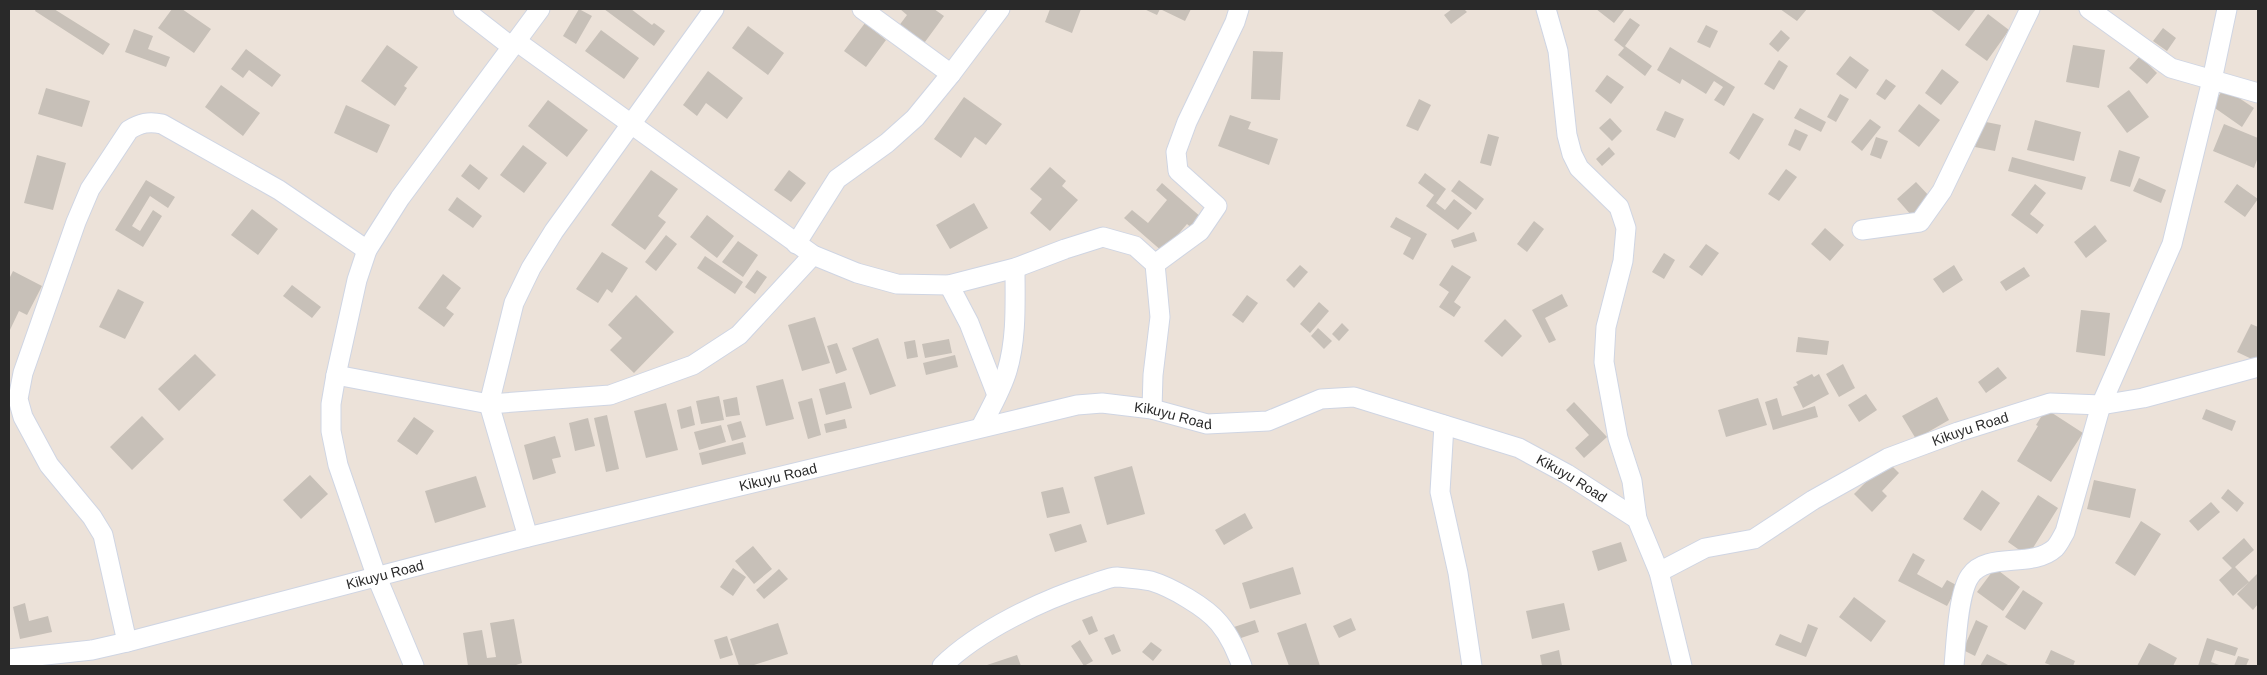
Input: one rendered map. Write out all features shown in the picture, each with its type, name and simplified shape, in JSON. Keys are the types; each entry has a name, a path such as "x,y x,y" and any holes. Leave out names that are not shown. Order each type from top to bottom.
{"street":[{"path":"463,9 631,123 796,244 813,255 858,273 897,284 949,284 1015,268 1103,237 1134,246 1155,264 1160,317 1153,375 1152,409"},
{"path":"414,666 376,576 338,465 331,431 331,404 336,375 357,280 367,250 400,198 540,9"},
{"path":"528,537 489,404 514,303 531,268 554,231 714,9"},
{"path":"862,9 951,74"},
{"path":"796,244 837,179 887,143 915,118 1000,9"},
{"path":"1155,264 1200,230 1217,206 1178,171 1176,152 1187,122 1236,22 1238,9"},
{"path":"1546,9 1558,51 1567,135 1572,154 1579,168 1619,206 1626,228 1624,261 1606,327 1604,362 1618,438 1632,481 1637,519 1659,572 1682,666"},
{"path":"1862,230 1920,222 1942,191 2030,9"},
{"path":"2089,9 2171,68 2258,92"},
{"path":"1954,666 1963,589 1970,575 1981,565 2039,557 2055,548 2065,532 2101,405 2172,244 2212,80 2227,9"},
{"path":"127,642 103,535 92,517 49,465 22,417 18,399 23,373 76,222 90,189 129,130 138,124 151,122 162,124 279,190 367,250"},
{"path":"336,375 489,404 610,395 693,366 739,335 813,255"},
{"path":"981,427 1007,372 1012,351 1015,312 1015,268"},
{"path":"949,284 969,323 997,395"},
{"name":"Kikuyu Road","path":"1659,572 1705,548 1754,539 1813,500 1897,455 1958,432 2050,403 2101,405 2142,398 2258,367"},
{"name":"Kikuyu Road","path":"9,659 92,650 127,642 528,537 1077,404 1102,403 1152,409 1207,424 1268,422 1321,399 1354,397 1519,448 1567,474 1637,519"},
{"path":"1444,425 1440,492 1458,573 1472,666"},
{"path":"942,666 954,655 985,634 1026,611 1076,589 1115,577 1151,581 1190,599 1218,622 1235,647 1242,666"}],"building":[{"path":"36,9 54,9 110,44 103,55 35,11"},
{"path":"172,9 182,9 211,29 194,53 158,28"},
{"path":"579,9 592,16 576,44 563,36"},
{"path":"604,9 631,9 652,25 654,23 665,31 654,46"},
{"path":"900,9 934,9 944,16 922,46 898,27 907,15"},
{"path":"1050,9 1081,9 1072,33 1045,22"},
{"path":"1144,9 1160,9 1157,15"},
{"path":"1160,9 1191,9 1185,21"},
{"path":"1452,9 1464,9 1467,12 1451,24 1444,15"},
{"path":"1596,9 1625,9 1614,23"},
{"path":"1780,9 1807,9 1797,21"},
{"path":"1930,9 1976,9 1959,31"},
{"path":"1988,14 2009,30 1987,61 1965,45"},
{"path":"1630,18 1640,25 1625,46 1652,66 1645,76 1618,55 1624,48 1614,40"},
{"path":"865,23 886,40 866,67 844,51"},
{"path":"1706,25 1718,31 1710,48 1697,42"},
{"path":"748,26 784,53 768,75 732,48"},
{"path":"2163,28 2176,38 2167,51 2153,41"},
{"path":"134,29 153,36 148,49 170,57 166,67 125,52"},
{"path":"601,30 639,58 624,79 585,51"},
{"path":"1781,30 1790,38 1778,52 1769,44"},
{"path":"387,45 418,67 404,86 407,88 395,106 361,81"},
{"path":"2073,45 2105,50 2099,88 2066,82"},
{"path":"1670,47 1735,87 1724,106 1714,100 1723,87 1714,81 1706,94 1682,79 1680,84 1657,70"},
{"path":"246,49 281,75 272,87 249,70 243,78 231,69"},
{"path":"1253,51 1283,52 1280,100 1251,99"},
{"path":"1850,56 1869,70 1856,89 1836,74"},
{"path":"2140,56 2157,73 2147,84 2129,68"},
{"path":"1779,60 1788,66 1774,90 1764,84"},
{"path":"1942,69 1959,82 1941,105 1925,93"},
{"path":"708,71 743,98 727,119 706,103 697,116 683,105"},
{"path":"1607,75 1624,87 1611,104 1595,91"},
{"path":"1886,79 1896,86 1885,100 1876,94"},
{"path":"221,85 260,113 243,136 205,107"},
{"path":"46,88 90,101 82,127 38,114"},
{"path":"2224,88 2254,108 2242,127 2212,106"},
{"path":"2129,90 2149,117 2127,133 2107,106"},
{"path":"1840,94 1849,99 1836,122 1827,117"},
{"path":"964,97 1002,124 986,145 975,137 961,158 934,139"},
{"path":"1419,99 1431,105 1418,131 1406,126"},
{"path":"548,100 588,130 567,157 528,126"},
{"path":"1919,104 1940,120 1919,147 1898,131"},
{"path":"346,105 390,125 377,153 334,133"},
{"path":"1800,108 1826,122 1821,132 1794,118"},
{"path":"1665,111 1684,119 1675,138 1656,130"},
{"path":"1753,113 1764,119 1739,160 1729,153"},
{"path":"1230,115 1251,122 1248,129 1278,139 1269,165 1218,146"},
{"path":"1610,118 1622,131 1612,141 1599,128"},
{"path":"1870,119 1881,127 1862,151 1851,142"},
{"path":"2035,120 2081,132 2074,161 2027,150"},
{"path":"1981,121 2001,125 1995,151 1975,147"},
{"path":"2224,124 2258,138 2258,157 2254,168 2213,151"},
{"path":"1795,129 1808,135 1800,151 1788,145"},
{"path":"1488,134 1499,137 1491,166 1480,163"},
{"path":"1876,137 1888,141 1881,159 1870,155"},
{"path":"523,145 547,163 524,193 500,175"},
{"path":"1609,147 1615,154 1602,166 1596,159"},
{"path":"2119,150 2140,157 2130,187 2110,181"},
{"path":"37,155 66,163 53,210 24,203"},
{"path":"2012,157 2086,177 2082,190 2008,171"},
{"path":"470,164 488,178 479,190 461,176"},
{"path":"1050,167 1066,181 1062,186 1078,200 1050,231 1030,213 1042,199 1030,189"},
{"path":"1786,169 1797,177 1779,201 1768,194"},
{"path":"651,170 678,189 658,216 666,222 645,250 611,225"},
{"path":"789,170 806,183 791,202 774,190"},
{"path":"1425,173 1446,189 1436,203 1445,210 1454,199 1472,213 1458,230 1426,206 1434,195 1418,183"},
{"path":"2139,178 2166,190 2161,203 2133,191"},
{"path":"146,180 175,197 168,208 150,196 132,226 140,231 153,210 162,216 143,247 115,230"},
{"path":"1459,180 1484,199 1476,210 1451,191"},
{"path":"1916,182 1931,198 1912,216 1897,199"},
{"path":"1162,183 1202,218 1193,229 1187,224 1163,252 1124,218 1132,210 1148,223 1167,200 1156,190"},
{"path":"2035,184 2046,193 2030,214 2044,225 2037,234 2011,215"},
{"path":"2237,184 2258,199 2245,217 2224,202"},
{"path":"457,197 482,216 473,228 448,210"},
{"path":"974,203 988,228 950,249 936,225"},
{"path":"252,209 278,229 258,255 231,235"},
{"path":"707,215 734,236 717,258 690,237"},
{"path":"1396,217 1427,234 1413,260 1403,254 1411,238 1390,227"},
{"path":"1534,221 1544,229 1527,252 1517,244"},
{"path":"2095,225 2107,241 2086,258 2074,242"},
{"path":"1825,228 1844,245 1830,261 1811,244"},
{"path":"1474,232 1477,241 1454,248 1451,240"},
{"path":"666,235 677,244 656,271 645,262"},
{"path":"738,241 758,255 743,277 722,262"},
{"path":"1706,244 1719,253 1702,276 1689,267"},
{"path":"602,252 628,268 612,293 607,289 598,303 576,289"},
{"path":"1664,253 1675,260 1664,279 1652,272"},
{"path":"705,256 743,282 735,294 697,268"},
{"path":"1300,265 1308,272 1294,288 1286,280"},
{"path":"1452,265 1471,277 1454,302 1461,307 1454,317 1439,307 1449,292 1439,285"},
{"path":"1954,265 1963,280 1943,293 1933,279"},
{"path":"2024,267 2030,276 2006,291 2000,282"},
{"path":"757,270 767,277 755,294 745,287"},
{"path":"13,271 42,286 27,315 19,311 9,332 9,279"},
{"path":"443,274 461,288 446,308 454,314 444,327 418,308"},
{"path":"292,285 321,307 312,318 283,296"},
{"path":"118,289 144,302 125,339 99,327"},
{"path":"1562,294 1568,306 1545,318 1556,340 1549,343 1532,310"},
{"path":"636,295 674,332 634,373 610,350 622,338 608,325"},
{"path":"1247,295 1258,303 1243,323 1232,315"},
{"path":"1319,302 1329,311 1310,333 1300,324"},
{"path":"2081,310 2110,313 2105,356 2076,352"},
{"path":"815,317 830,363 802,371 788,325"},
{"path":"1505,319 1522,336 1502,357 1484,341"},
{"path":"1342,323 1349,330 1339,341 1332,334"},
{"path":"2251,324 2258,327 2258,362 2237,352"},
{"path":"1318,328 1332,341 1324,349 1311,336"},
{"path":"1798,337 1829,341 1827,355 1796,352"},
{"path":"878,338 896,386 870,395 852,348"},
{"path":"949,339 952,353 925,358 922,344"},
{"path":"915,340 918,357 907,359 904,342"},
{"path":"837,343 847,370 836,374 827,346"},
{"path":"195,354 216,375 179,411 158,389"},
{"path":"955,355 958,367 926,375 923,363"},
{"path":"1843,364 1855,388 1839,397 1826,374"},
{"path":"1998,367 2007,378 1986,393 1978,382"},
{"path":"1812,374 1814,377 1819,374 1829,394 1803,408 1793,387 1798,385 1796,382"},
{"path":"783,379 794,419 766,426 756,386"},
{"path":"845,382 852,408 826,415 819,389"},
{"path":"1866,394 1877,410 1859,422 1848,405"},
{"path":"719,396 724,420 701,424 696,401"},
{"path":"737,397 740,415 726,417 723,400"},
{"path":"1937,397 1949,420 1916,439 1902,416"},
{"path":"812,398 821,435 808,439 798,402"},
{"path":"1758,398 1767,425 1726,437 1718,410"},
{"path":"1777,398 1782,416 1815,406 1818,417 1773,430 1765,402"},
{"path":"1574,402 1607,437 1584,458 1575,448 1589,435 1566,410"},
{"path":"666,403 678,450 646,458 634,411"},
{"path":"691,406 695,425 681,429 677,410"},
{"path":"2046,409 2083,433 2051,482 2017,461"},
{"path":"2206,409 2236,421 2232,431 2202,419"},
{"path":"607,415 619,469 606,472 594,418"},
{"path":"142,416 164,439 132,470 110,447"},
{"path":"414,417 434,431 417,455 397,441"},
{"path":"588,418 595,446 575,451 569,423"},
{"path":"845,419 847,428 826,433 824,424"},
{"path":"741,421 746,437 732,441 727,425"},
{"path":"721,425 726,442 699,450 694,432"},
{"path":"555,436 561,457 552,459 556,473 533,480 524,445"},
{"path":"743,442 746,454 702,465 699,453"},
{"path":"1887,461 1899,473 1882,491 1887,496 1872,512 1854,494"},
{"path":"1132,466 1145,514 1107,525 1094,477"},
{"path":"310,475 328,494 301,519 283,500"},
{"path":"476,476 486,507 435,523 425,491"},
{"path":"2094,480 2136,489 2130,518 2087,509"},
{"path":"1063,487 1070,513 1047,518 1041,492"},
{"path":"2228,489 2244,503 2237,512 2221,498"},
{"path":"1982,490 2000,503 1981,531 1963,519"},
{"path":"2038,495 2058,508 2028,556 2008,542"},
{"path":"2211,502 2220,512 2198,531 2189,521"},
{"path":"1245,513 1253,528 1224,545 1215,530"},
{"path":"2141,521 2161,534 2135,576 2115,563"},
{"path":"1081,524 1087,542 1055,552 1049,534"},
{"path":"2244,538 2254,550 2235,567 2249,582 2233,596 2219,580 2232,568 2222,558"},
{"path":"1621,542 1627,561 1598,571 1592,551"},
{"path":"753,546 772,569 754,584 735,561"},
{"path":"1913,553 1925,560 1917,574 1942,588 1947,580 1958,586 1947,606 1898,581"},
{"path":"1293,567 1301,594 1250,609 1242,583"},
{"path":"733,568 746,577 733,596 720,587"},
{"path":"1995,568 2020,587 2003,611 1977,592"},
{"path":"779,569 788,579 764,599 756,590"},
{"path":"2258,573 2258,604 2253,610 2237,594"},
{"path":"2023,590 2043,603 2025,630 2005,617"},
{"path":"1854,597 1886,621 1871,642 1839,617"},
{"path":"25,603 29,621 48,616 52,632 20,639 13,607"},
{"path":"1564,603 1570,630 1532,639 1526,611"},
{"path":"1092,616 1098,631 1089,635 1082,620"},
{"path":"1351,618 1356,630 1339,638 1333,626"},
{"path":"514,619 522,663 513,666 468,666 463,633 482,630 487,658 496,657 490,623"},
{"path":"1255,620 1259,632 1235,640 1231,628"},
{"path":"1976,620 1988,626 1975,656 1963,650"},
{"path":"778,623 788,654 751,666 739,666 730,639"},
{"path":"1306,623 1320,666 1289,666 1277,633"},
{"path":"1808,624 1818,628 1806,657 1775,645 1780,634 1801,643"},
{"path":"1114,634 1121,651 1112,655 1104,638"},
{"path":"727,636 733,655 720,659 714,640"},
{"path":"2207,638 2238,648 2235,656 2215,650 2211,662 2222,666 2198,666"},
{"path":"1080,640 1093,661 1084,666 1071,646"},
{"path":"1151,642 1162,650 1153,661 1142,652"},
{"path":"2149,643 2177,658 2173,666 2137,666"},
{"path":"1559,650 1562,666 1542,666 1540,655"},
{"path":"2051,650 2075,661 2073,666 2053,666 2045,663"},
{"path":"1987,654 2010,666 1980,666"},
{"path":"1017,655 1021,666 984,666"},
{"path":"2238,656 2249,659 2246,666 2234,666"}]}
